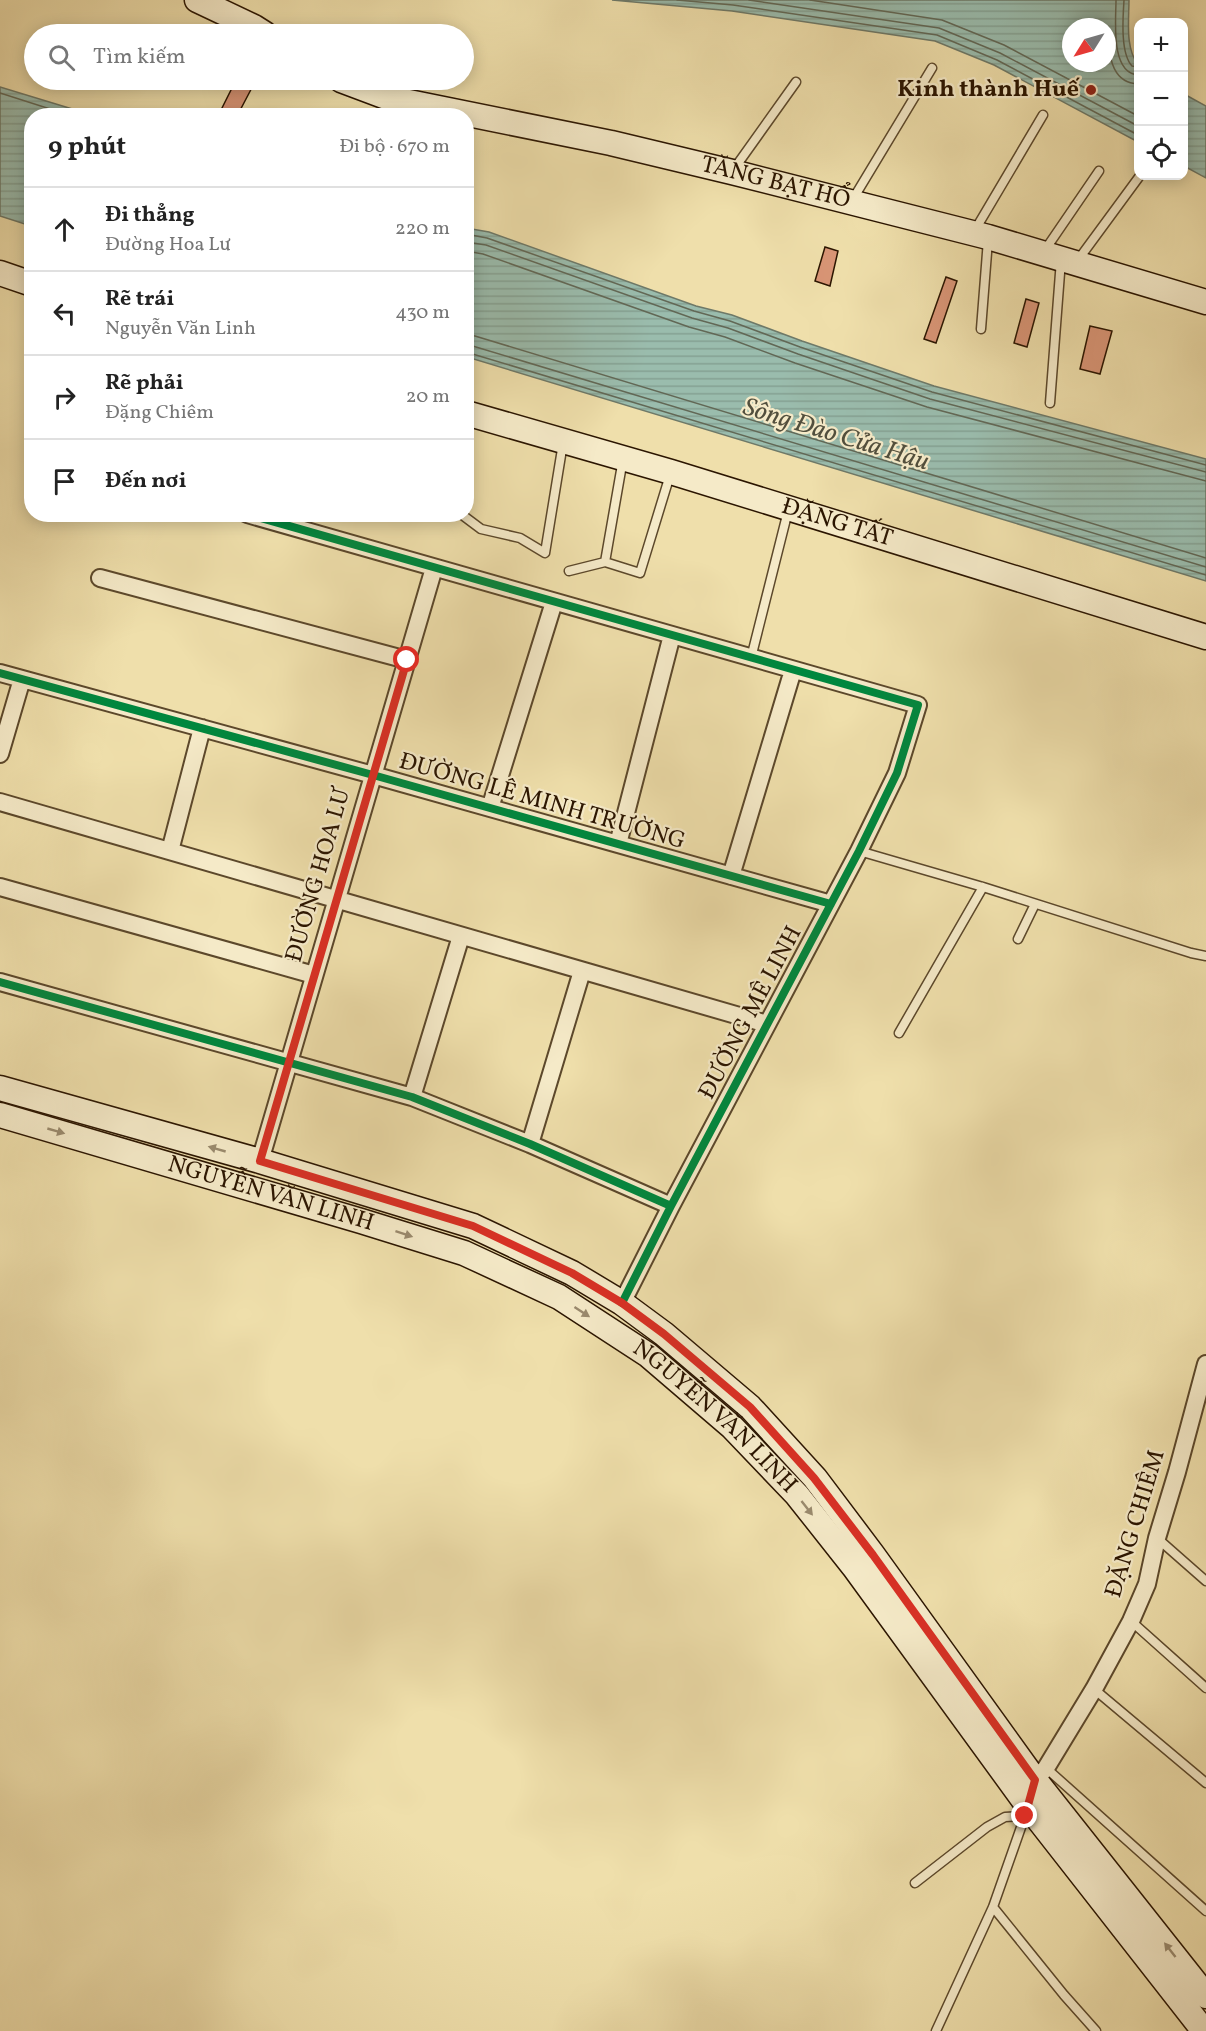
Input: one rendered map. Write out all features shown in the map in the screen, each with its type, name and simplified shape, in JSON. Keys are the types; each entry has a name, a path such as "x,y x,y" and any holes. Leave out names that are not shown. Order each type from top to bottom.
{"main road":[{"path":"197,0 248,24"},
{"name":"TĂNG BẠT HỔ","path":"367,90 388,98 438,108"},
{"name":"TĂNG BẠT HỔ","path":"474,115 611,143 852,202 981,235 1206,302"},
{"path":"0,273 24,281"},
{"name":"ĐẶNG TẤT","path":"474,415 671,472 1206,637"},
{"name":"NGUYỄN VĂN LINH","path":"0,1088 260,1161 473,1226 572,1273 622,1303 664,1334 750,1407 814,1478 1206,1996"},
{"name":"NGUYỄN VĂN LINH","path":"0,1115 464,1253 559,1297 648,1355 732,1427 796,1495 854,1567 1027,1811 1204,2031"},
{"path":"315,1207 323,1180"},
{"path":"732,1427 750,1407"}],"street":[{"path":"275,522 793,669 731,876"},
{"name":"ĐƯỜNG HOA LƯ","path":"260,1161 434,567"},
{"path":"100,578 407,660"},
{"path":"490,808 554,602"},
{"path":"618,844 672,635"},
{"name":"ĐƯỜNG MÊ LINH","path":"622,1303 859,851 897,773 918,705 793,669"},
{"name":"ĐƯỜNG LÊ MINH TRƯỜNG","path":"0,673 831,904"},
{"path":"0,754 22,680"},
{"path":"170,851 202,728"},
{"path":"0,802 767,1024"},
{"path":"0,886 314,975"},
{"path":"412,1097 461,936"},
{"path":"530,1144 582,971"},
{"path":"0,982 412,1097 530,1144 671,1206"},
{"name":"ĐẶNG CHIÊM","path":"1027,1811 1040,1774 1094,1689 1131,1621 1147,1584 1157,1538 1206,1364"}],"lane":[{"path":"852,202 932,68"},
{"path":"732,172 796,82"},
{"path":"981,329 981,235 1043,115"},
{"path":"1050,403 1060,258 1099,171"},
{"path":"1060,258 1136,180"},
{"path":"472,522 481,529 520,538 545,553 564,440"},
{"path":"605,562 623,458"},
{"path":"569,571 605,562 640,573 671,472"},
{"path":"751,658 789,508"},
{"path":"859,851 1206,956"},
{"path":"899,1033 983,887"},
{"path":"1018,939 1035,904"},
{"path":"1157,1538 1206,1581"},
{"path":"1131,1621 1206,1688"},
{"path":"1094,1689 1206,1783"},
{"path":"1040,1774 1206,1911"},
{"path":"915,1883 996,1821 1027,1811"},
{"path":"936,2031 993,1907 1027,1811"},
{"path":"993,1907 1096,2031"}],"water":[{"name":"Kinh thành Huế","path":"612,0 1129,0 1129,42 1134,58 1134,140 994,65 935,41 732,11"},
{"path":"0,87 69,108 24,108 24,224 0,216"},
{"path":"1188,96 1206,106 1206,178 1188,168"},
{"name":"Sông Đào Cửa Hậu","path":"474,229 489,232 696,306 732,315 934,386 1206,459 1206,581 474,359"}],"building":[{"path":"231,90 251,90 241,108 222,108"},
{"path":"825,247 838,251 830,286 815,281"},
{"path":"946,277 957,281 936,343 924,339"},
{"path":"1026,299 1039,303 1027,347 1014,343"},
{"path":"1090,326 1112,331 1100,374 1080,369"}],"cycle path":[{"path":"275,522 918,705 897,773 859,851 622,1303"},
{"path":"0,673 831,904"},
{"path":"0,982 412,1097 530,1144 671,1206"}],"place":[{"name":"Kinh thành Huế","path":"1091,90"}],"route":[{"path":"407,660 260,1161 473,1226 572,1273 622,1303 664,1334 750,1407 814,1478 873,1555 1035,1780 1025,1816"}]}
